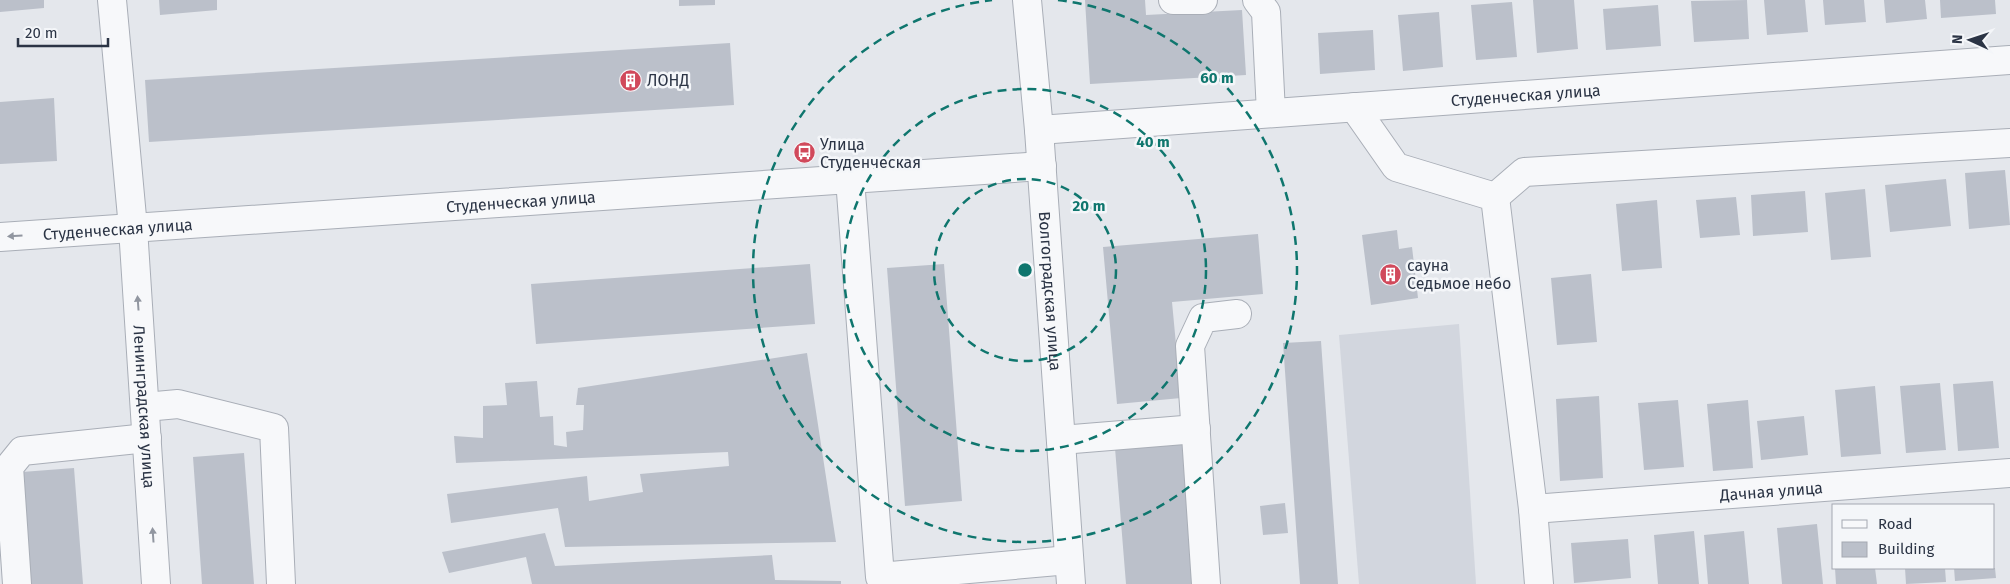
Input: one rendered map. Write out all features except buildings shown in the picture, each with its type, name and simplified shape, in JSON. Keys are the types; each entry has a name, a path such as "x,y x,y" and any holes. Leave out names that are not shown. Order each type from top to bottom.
{"street":[{"name":"Ленинградская улица","path":"112,0 134,228 156,584"},
{"name":"Волгоградская улица","path":"1026,0 1042,166 1070,572"},
{"path":"1173,0 1204,0"},
{"path":"1257,0 1266,12 1270,113"},
{"name":"Студенческая улица","path":"1039,130 2010,60"},
{"path":"1354,107 1396,167 1494,197"},
{"path":"1494,197 1524,172 2010,143"},
{"name":"Студенческая улица","path":"0,237 1042,166"},
{"path":"850,179 879,580 1070,572"},
{"path":"1494,197 1533,509 1539,584"},
{"path":"1206,584 1190,346 1203,318 1237,314"},
{"path":"145,407 178,404 274,428 281,584"},
{"path":"1061,440 1196,428"},
{"path":"17,584 9,467 22,451 147,438"},
{"name":"Дачная улица","path":"1533,509 2010,473"}],"shaded area":[{"path":"1459,324 1476,584 1359,584 1339,335"}],"place":[{"name":"ЛОНД","path":"631,80"},
{"name":"Улица Студенческая","path":"804,153"},
{"name":"сауна Седьмое небо","path":"1391,274"}]}
